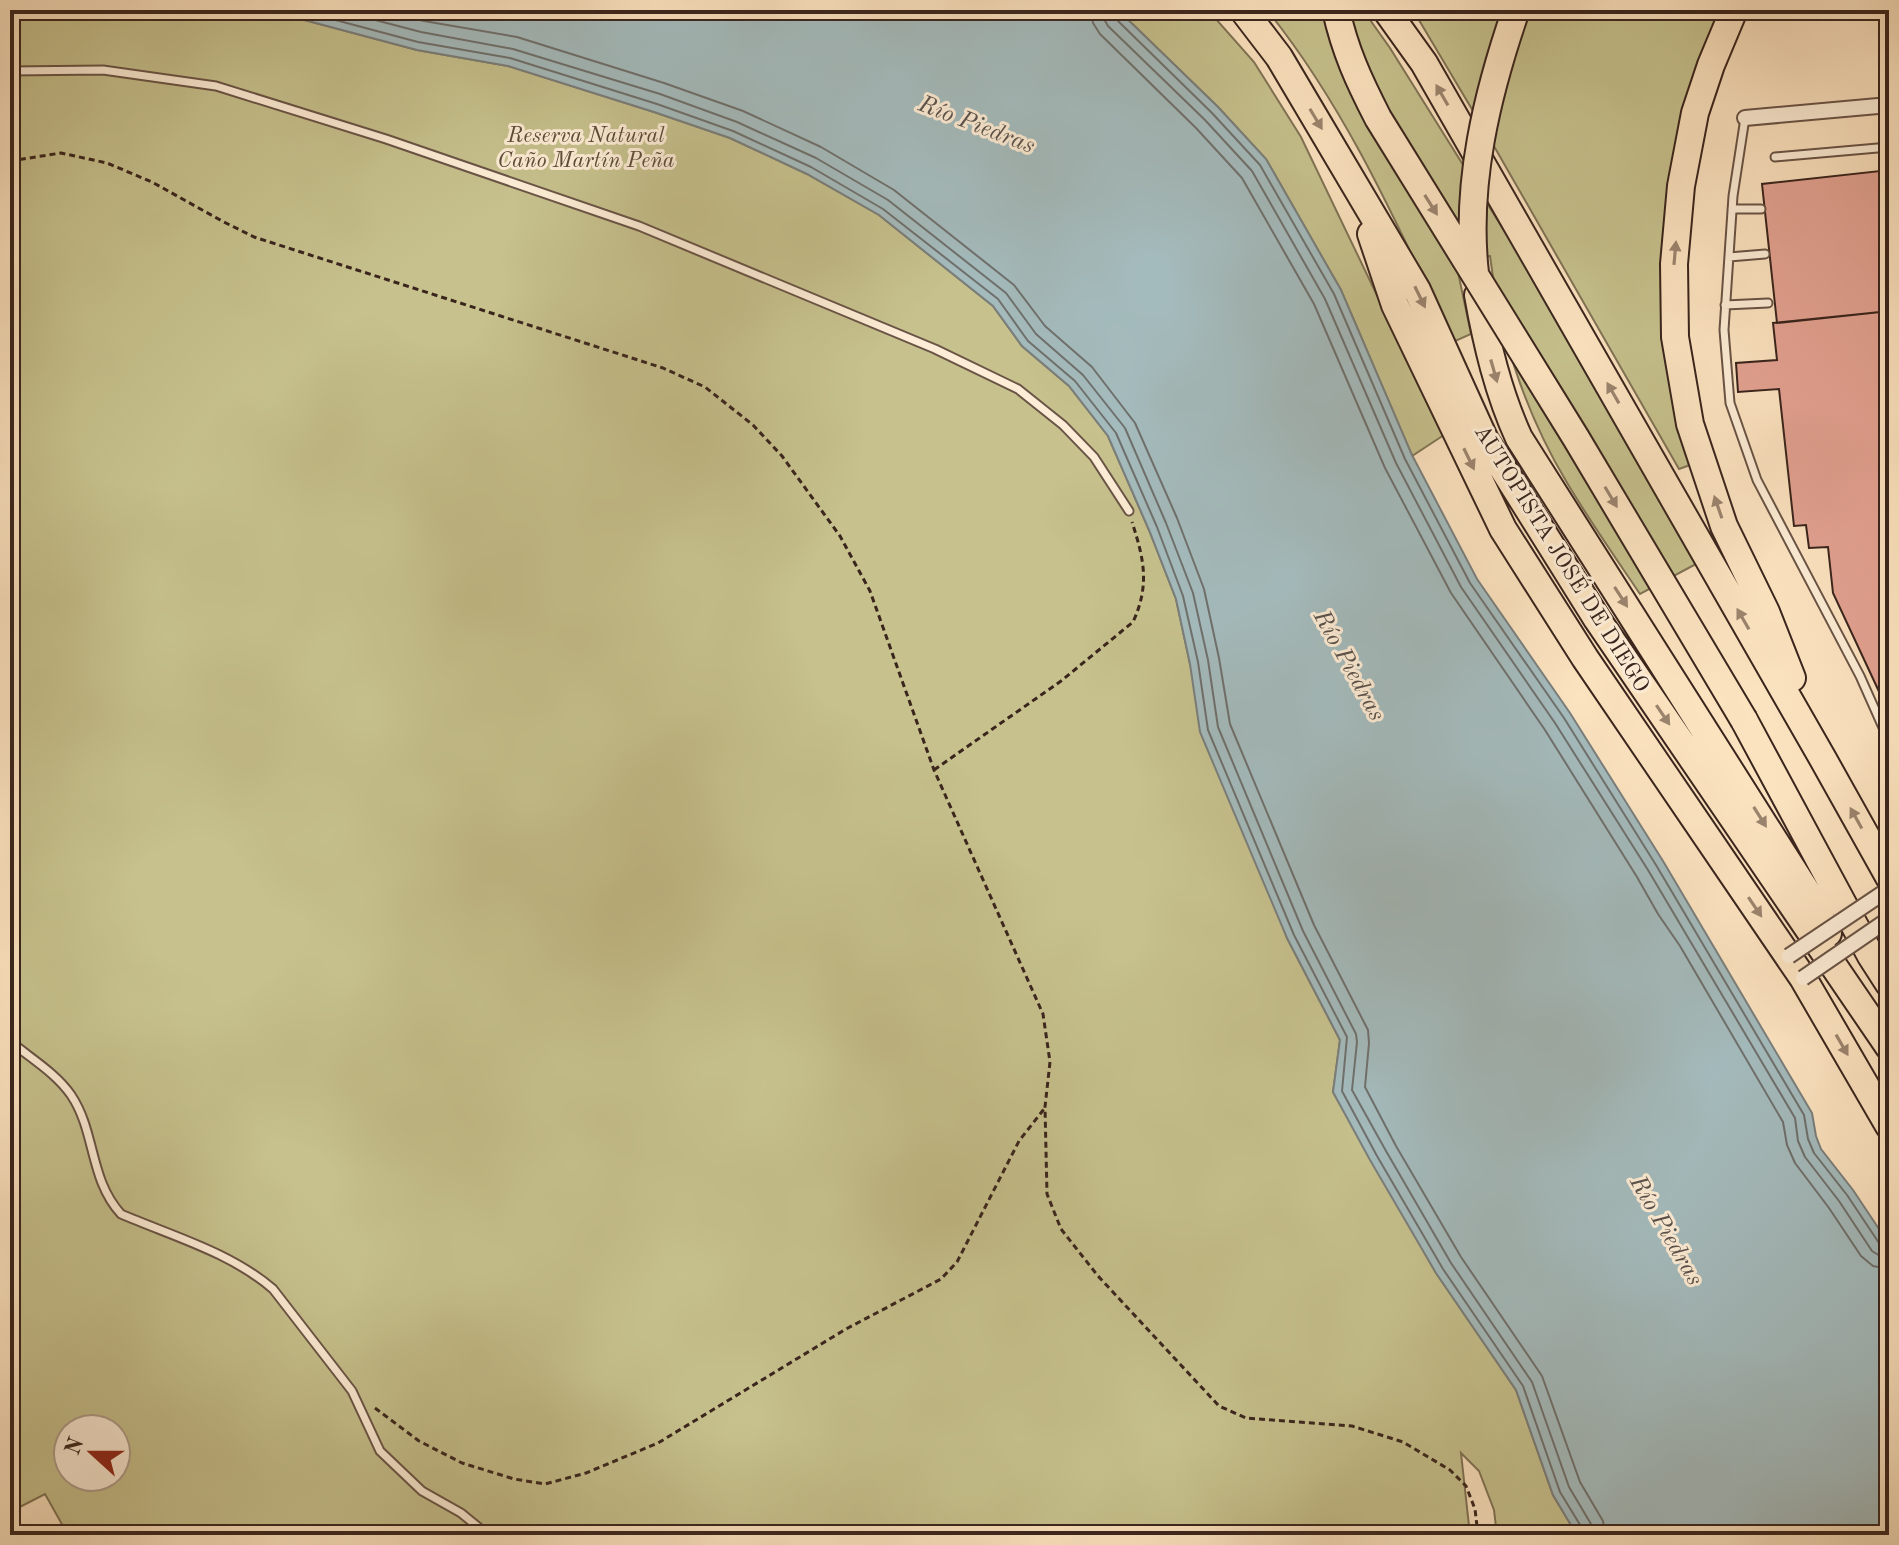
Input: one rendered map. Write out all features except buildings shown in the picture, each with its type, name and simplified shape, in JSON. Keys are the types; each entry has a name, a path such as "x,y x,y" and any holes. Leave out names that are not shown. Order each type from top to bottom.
{"highway":[{"name":"AUTOPISTA JOSÉ DE DIEGO","path":"1243,10 1279,57 1417,290 1485,440 1597,619 1889,1047"},
{"path":"1336,10 1355,75 1378,118 1576,438 1744,720 1889,984"},
{"path":"1386,10 1424,63 1889,877"},
{"path":"1516,10 1491,89 1482,133 1473,234 1478,295 1489,352 1505,407 1519,438 1814,903 1864,1008"},
{"path":"1734,10 1695,113 1681,186 1674,264 1675,337 1690,424 1724,526 1766,612 1823,759"},
{"path":"1353,181 1395,305 1503,529 1585,658 1796,967 1889,1126"}],"street":[{"path":"1745,118 1889,105"},
{"path":"1796,967 1889,889"},
{"path":"1796,967 1889,919"}],"lane":[{"path":"10,71 103,70 216,86 386,139 639,226 921,344 1018,389 1063,425 1094,457 1129,511"},
{"path":"1745,118 1732,209 1725,305 1730,403 1757,480 1860,676 1889,741"},
{"path":"1775,157 1889,147"},
{"path":"1732,209 1761,209"},
{"path":"1729,257 1765,254"},
{"path":"1725,305 1768,303"},
{"path":"10,1041 72,1096 86,1126 100,1183 121,1214 208,1250 258,1276 273,1289 352,1391 380,1451 422,1491 461,1513 488,1535"}],"path":[{"path":"10,161 61,153 107,163 152,182 254,237 663,368 705,387 753,425 782,456 840,536 870,591 934,770 1043,1014 1050,1062 1045,1107 1047,1194 1061,1229 1098,1276 1219,1406 1246,1418 1352,1426 1403,1442 1450,1470 1466,1486 1475,1509 1478,1535"},
{"path":"934,770 1061,681 1133,622 1139,610 1144,584 1143,554 1129,511"},
{"path":"352,1391 419,1441 462,1463 514,1479 545,1484 586,1473 658,1443 846,1329 941,1279 957,1262 1019,1141 1045,1107"}],"green space":[{"name":"Reserva Natural Caño Martín Peña","path":"10,10 267,10 417,50 508,66 730,138 807,174 879,215 993,306 1022,346 1069,386 1108,436 1176,599 1190,664 1287,938 1340,1040 1333,1092 1436,1273 1516,1390 1553,1495 1577,1535 1497,1535 1494,1510 1479,1471 1461,1453 1470,1535 68,1535 45,1494 10,1512"},
{"path":"1118,10 1208,10 1254,62 1301,137 1444,435 1412,456 1341,290 1266,159 1218,107"},
{"path":"1267,10 1363,10 1545,296 1696,564 1640,594 1575,496 1538,428 1508,344 1490,256 1455,258 1471,334 1453,342 1392,213 1347,128 1296,48"},
{"path":"1413,10 1722,10 1663,318 1669,382 1690,465 1679,469"}],"water":[{"name":"Río Piedras","path":"267,10 1118,10 1218,107 1266,159 1341,290 1412,455 1477,579 1570,713 1663,861 1812,1113 1821,1149 1889,1244 1889,1535 1577,1535 1553,1495 1516,1390 1436,1273 1333,1092 1340,1040 1287,938 1200,732 1176,599 1108,436 1069,386 1022,346 993,306 879,215 807,174 730,138 508,66 417,50"}]}
